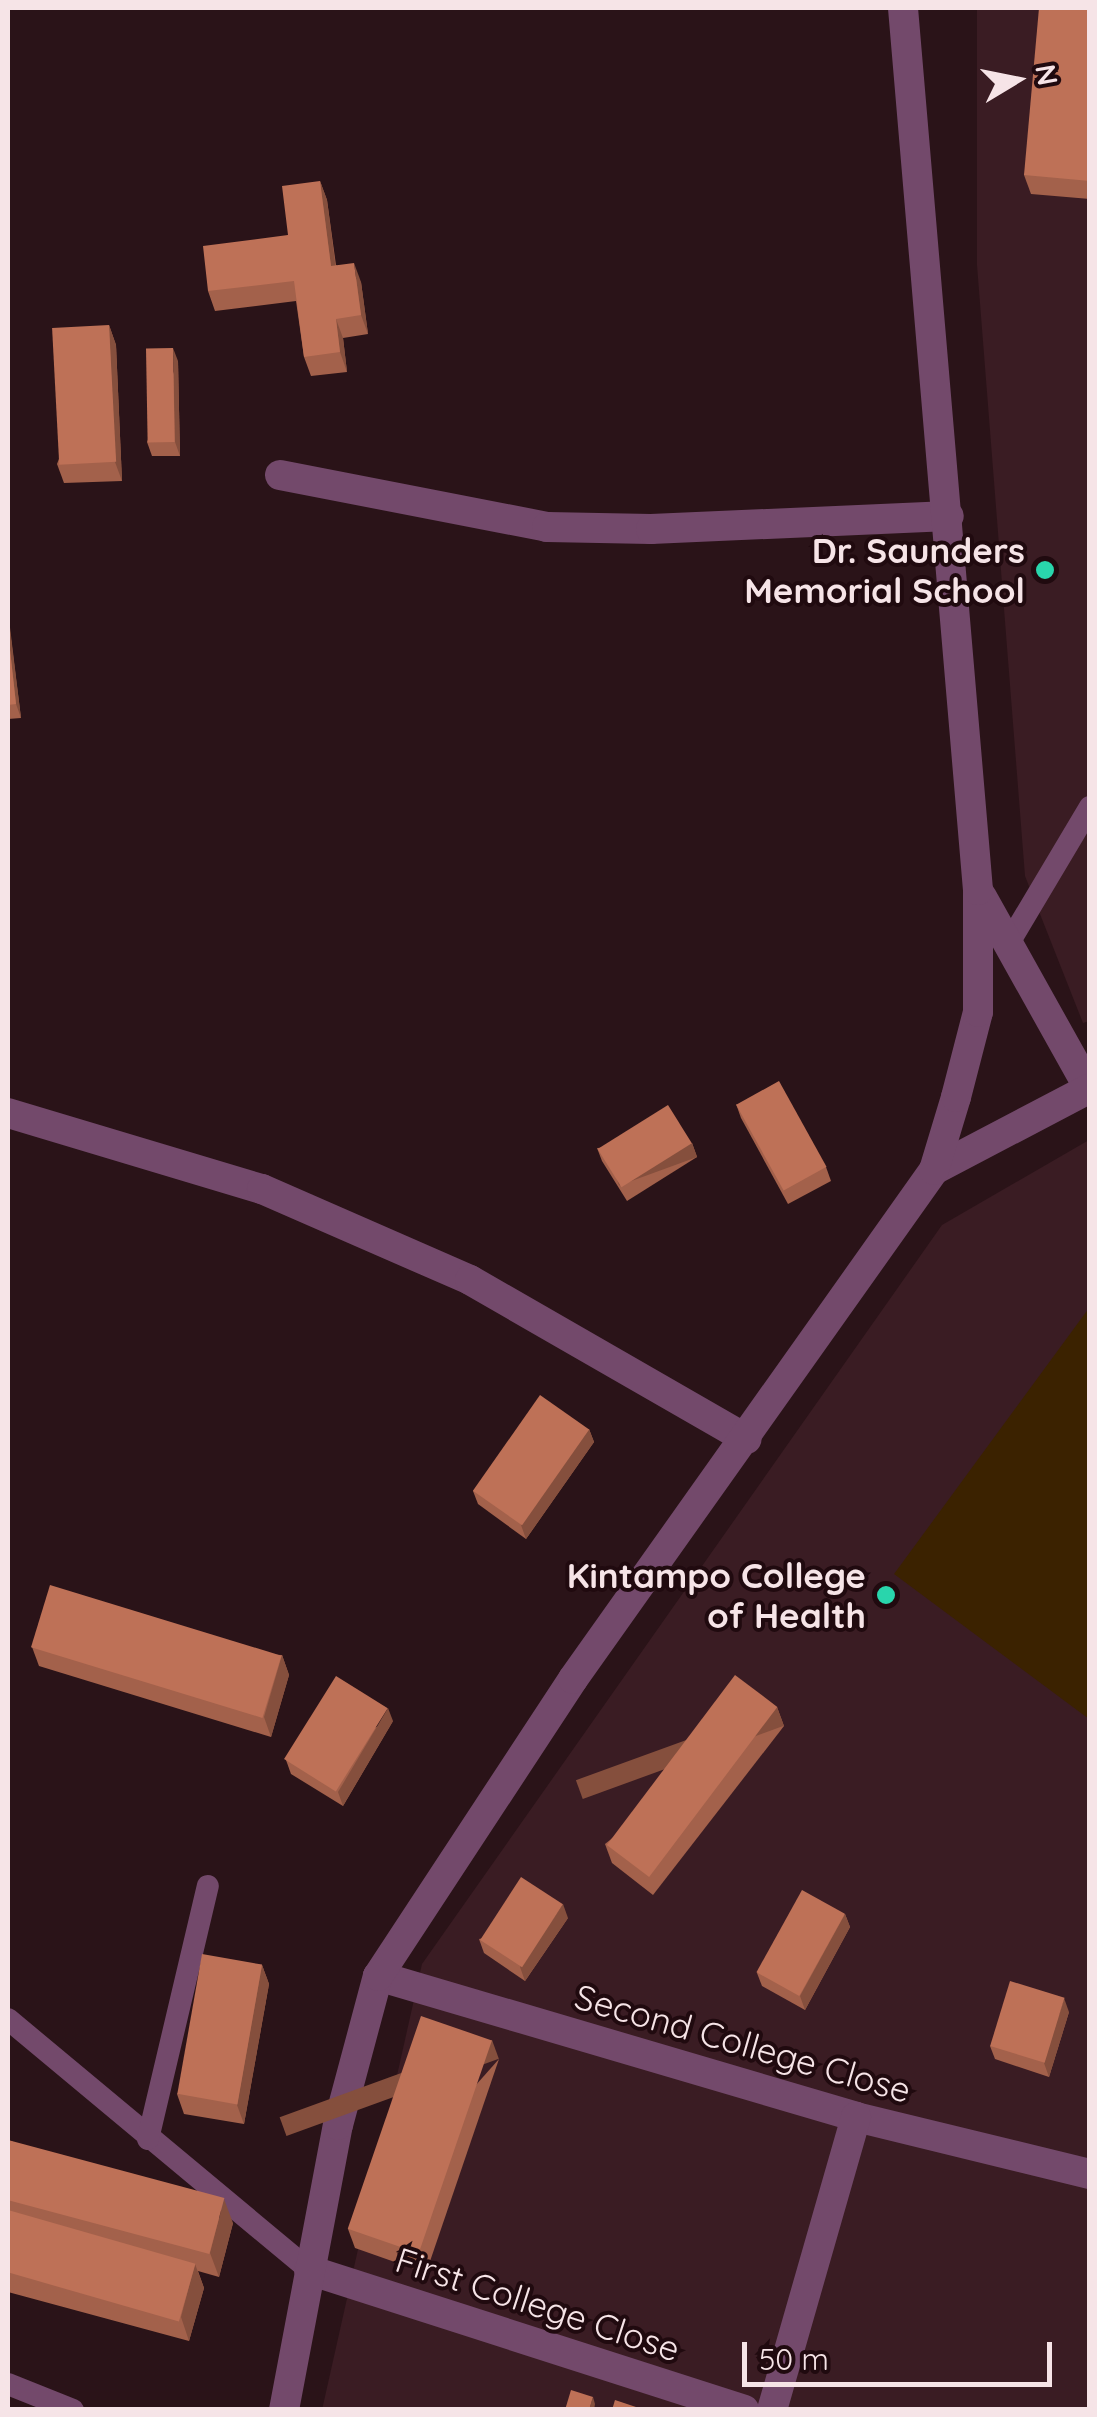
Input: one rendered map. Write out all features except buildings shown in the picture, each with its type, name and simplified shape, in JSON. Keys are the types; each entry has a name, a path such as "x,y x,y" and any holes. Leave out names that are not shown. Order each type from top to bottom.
{"street":[{"path":"284,2410 309,2270 378,1976 573,1679 747,1439 934,1170 978,1012 978,890 949,516 902,8"},
{"path":"280,475 547,526 651,529 949,516"},
{"path":"934,1170 1089,1089 978,890"},
{"path":"8,1112 262,1189 470,1280 747,1439"},
{"name":"Second College Close","path":"378,1976 856,2117 1090,2174"},
{"path":"772,2410 856,2117"},
{"name":"First College Close","path":"309,2270 744,2410"}],"lane":[{"path":"1007,946 1090,807"},
{"path":"148,2140 208,1886"},
{"path":"8,2019 148,2140 309,2270"},
{"path":"8,2384 74,2410"}],"shaded area":[{"name":"Dr. Saunders Memorial School","path":"977,8 1089,8 1089,1021 1083,1023 1025,876 977,265"},
{"name":"Kintampo College of Health","path":"1089,1140 1089,2409 322,2410 422,1964 942,1225"},
{"path":"1089,1308 1089,1719 894,1574"}],"place":[{"name":"Dr. Saunders Memorial School","path":"1045,570"},
{"name":"Kintampo College of Health","path":"886,1595"}]}
